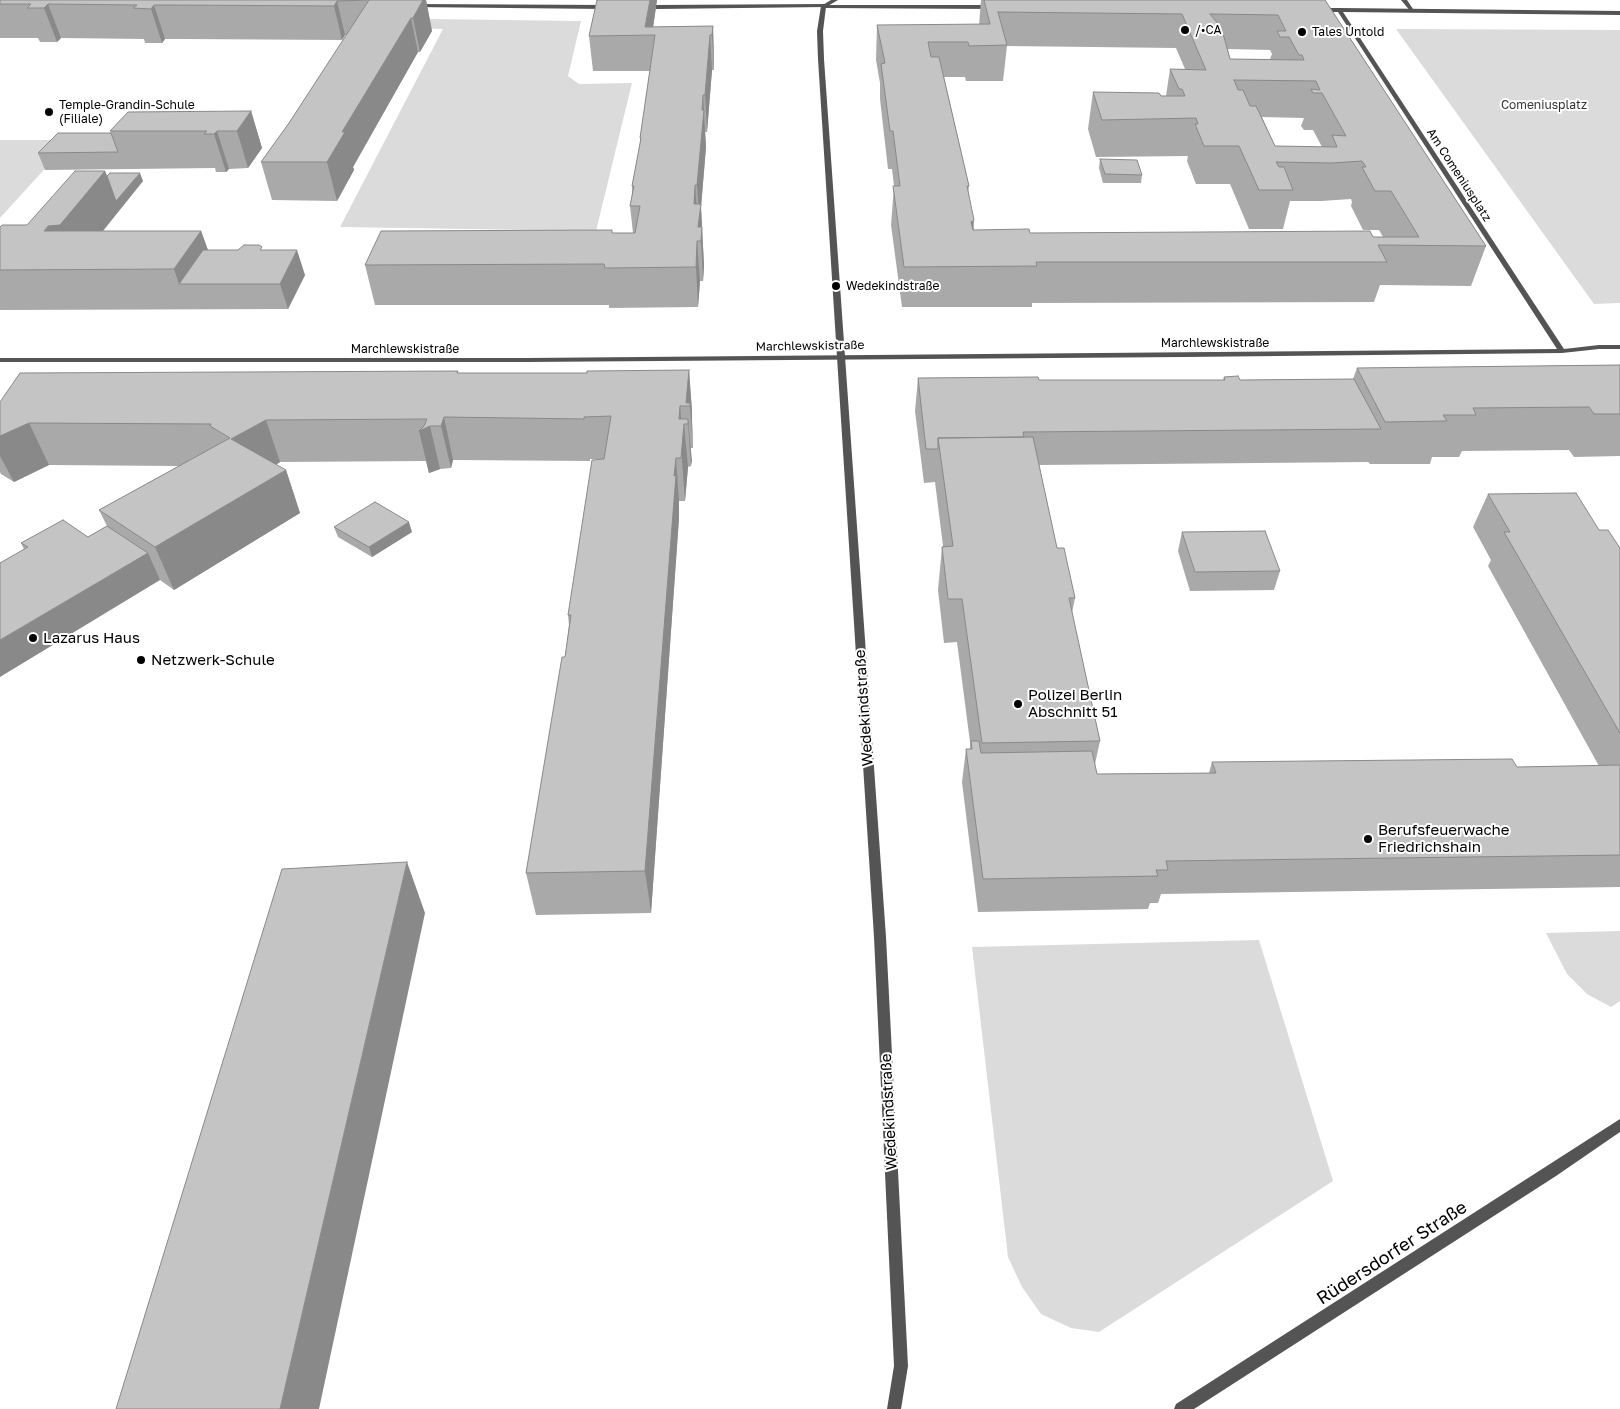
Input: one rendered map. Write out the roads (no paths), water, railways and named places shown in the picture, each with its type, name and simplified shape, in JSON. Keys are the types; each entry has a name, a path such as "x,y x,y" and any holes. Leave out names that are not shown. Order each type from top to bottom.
{"street":[{"path":"824,6 835,0"},
{"path":"1404,0 1413,11"},
{"path":"411,6 607,7"},
{"name":"Wedekindstraße","path":"824,6 820,31 821,59 879,927 888,1101 901,1366 894,1409"},
{"path":"656,7 998,8"},
{"path":"1314,10 1620,13"},
{"name":"Am Comeniusplatz","path":"1339,10 1562,352"},
{"name":"Marchlewskistraße","path":"0,360 398,360 1562,352 1599,347 1620,347"},
{"name":"Rüdersdorfer Straße","path":"1181,1409 1543,1178 1620,1125"}],"place":[{"name":"/•CA","path":"1185,30"},
{"name":"Tales Untold","path":"1302,32"},
{"name":"Temple-Grandin-Schule (Filiale)","path":"49,112"},
{"name":"Wedekindstraße","path":"836,286"},
{"name":"Lazarus Haus","path":"33,638"},
{"name":"Netzwerk-Schule","path":"141,660"},
{"name":"Polizei Berlin Abschnitt 51","path":"1018,704"},
{"name":"Berufsfeuerwache Friedrichshain","path":"1368,839"}],"park label":[{"name":"Comeniusplatz","path":"1544,105"}]}
